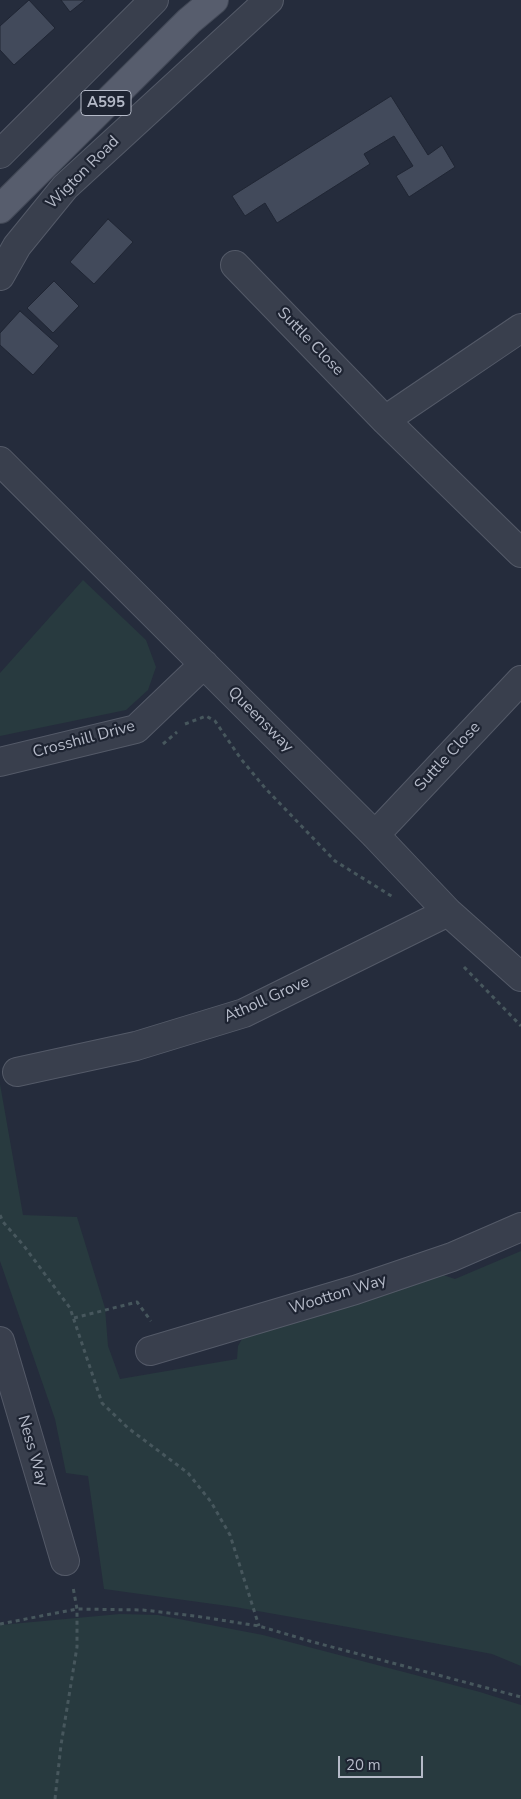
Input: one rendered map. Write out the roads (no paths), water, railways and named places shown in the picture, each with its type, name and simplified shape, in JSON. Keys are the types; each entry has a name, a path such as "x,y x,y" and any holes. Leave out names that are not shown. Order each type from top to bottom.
{"main road":[{"name":"Wigton Road","path":"0,209 188,22 214,0"}],"street":[{"path":"0,154 154,0"},
{"name":"Wigton Road","path":"0,276 17,246 65,187 268,0"},
{"name":"Suttle Close","path":"235,265 385,420 521,553"},
{"path":"385,420 521,328"},
{"name":"Queensway","path":"0,461 374,835 448,912 521,977"},
{"name":"Crosshill Drive","path":"0,762 136,729 204,664"},
{"name":"Suttle Close","path":"374,835 521,680"},
{"name":"Atholl Grove","path":"17,1072 136,1046 244,1013 448,912"},
{"name":"Wootton Way","path":"150,1351 373,1284 452,1257 521,1226"},
{"name":"Ness Way","path":"0,1341 69,1574"}]}
